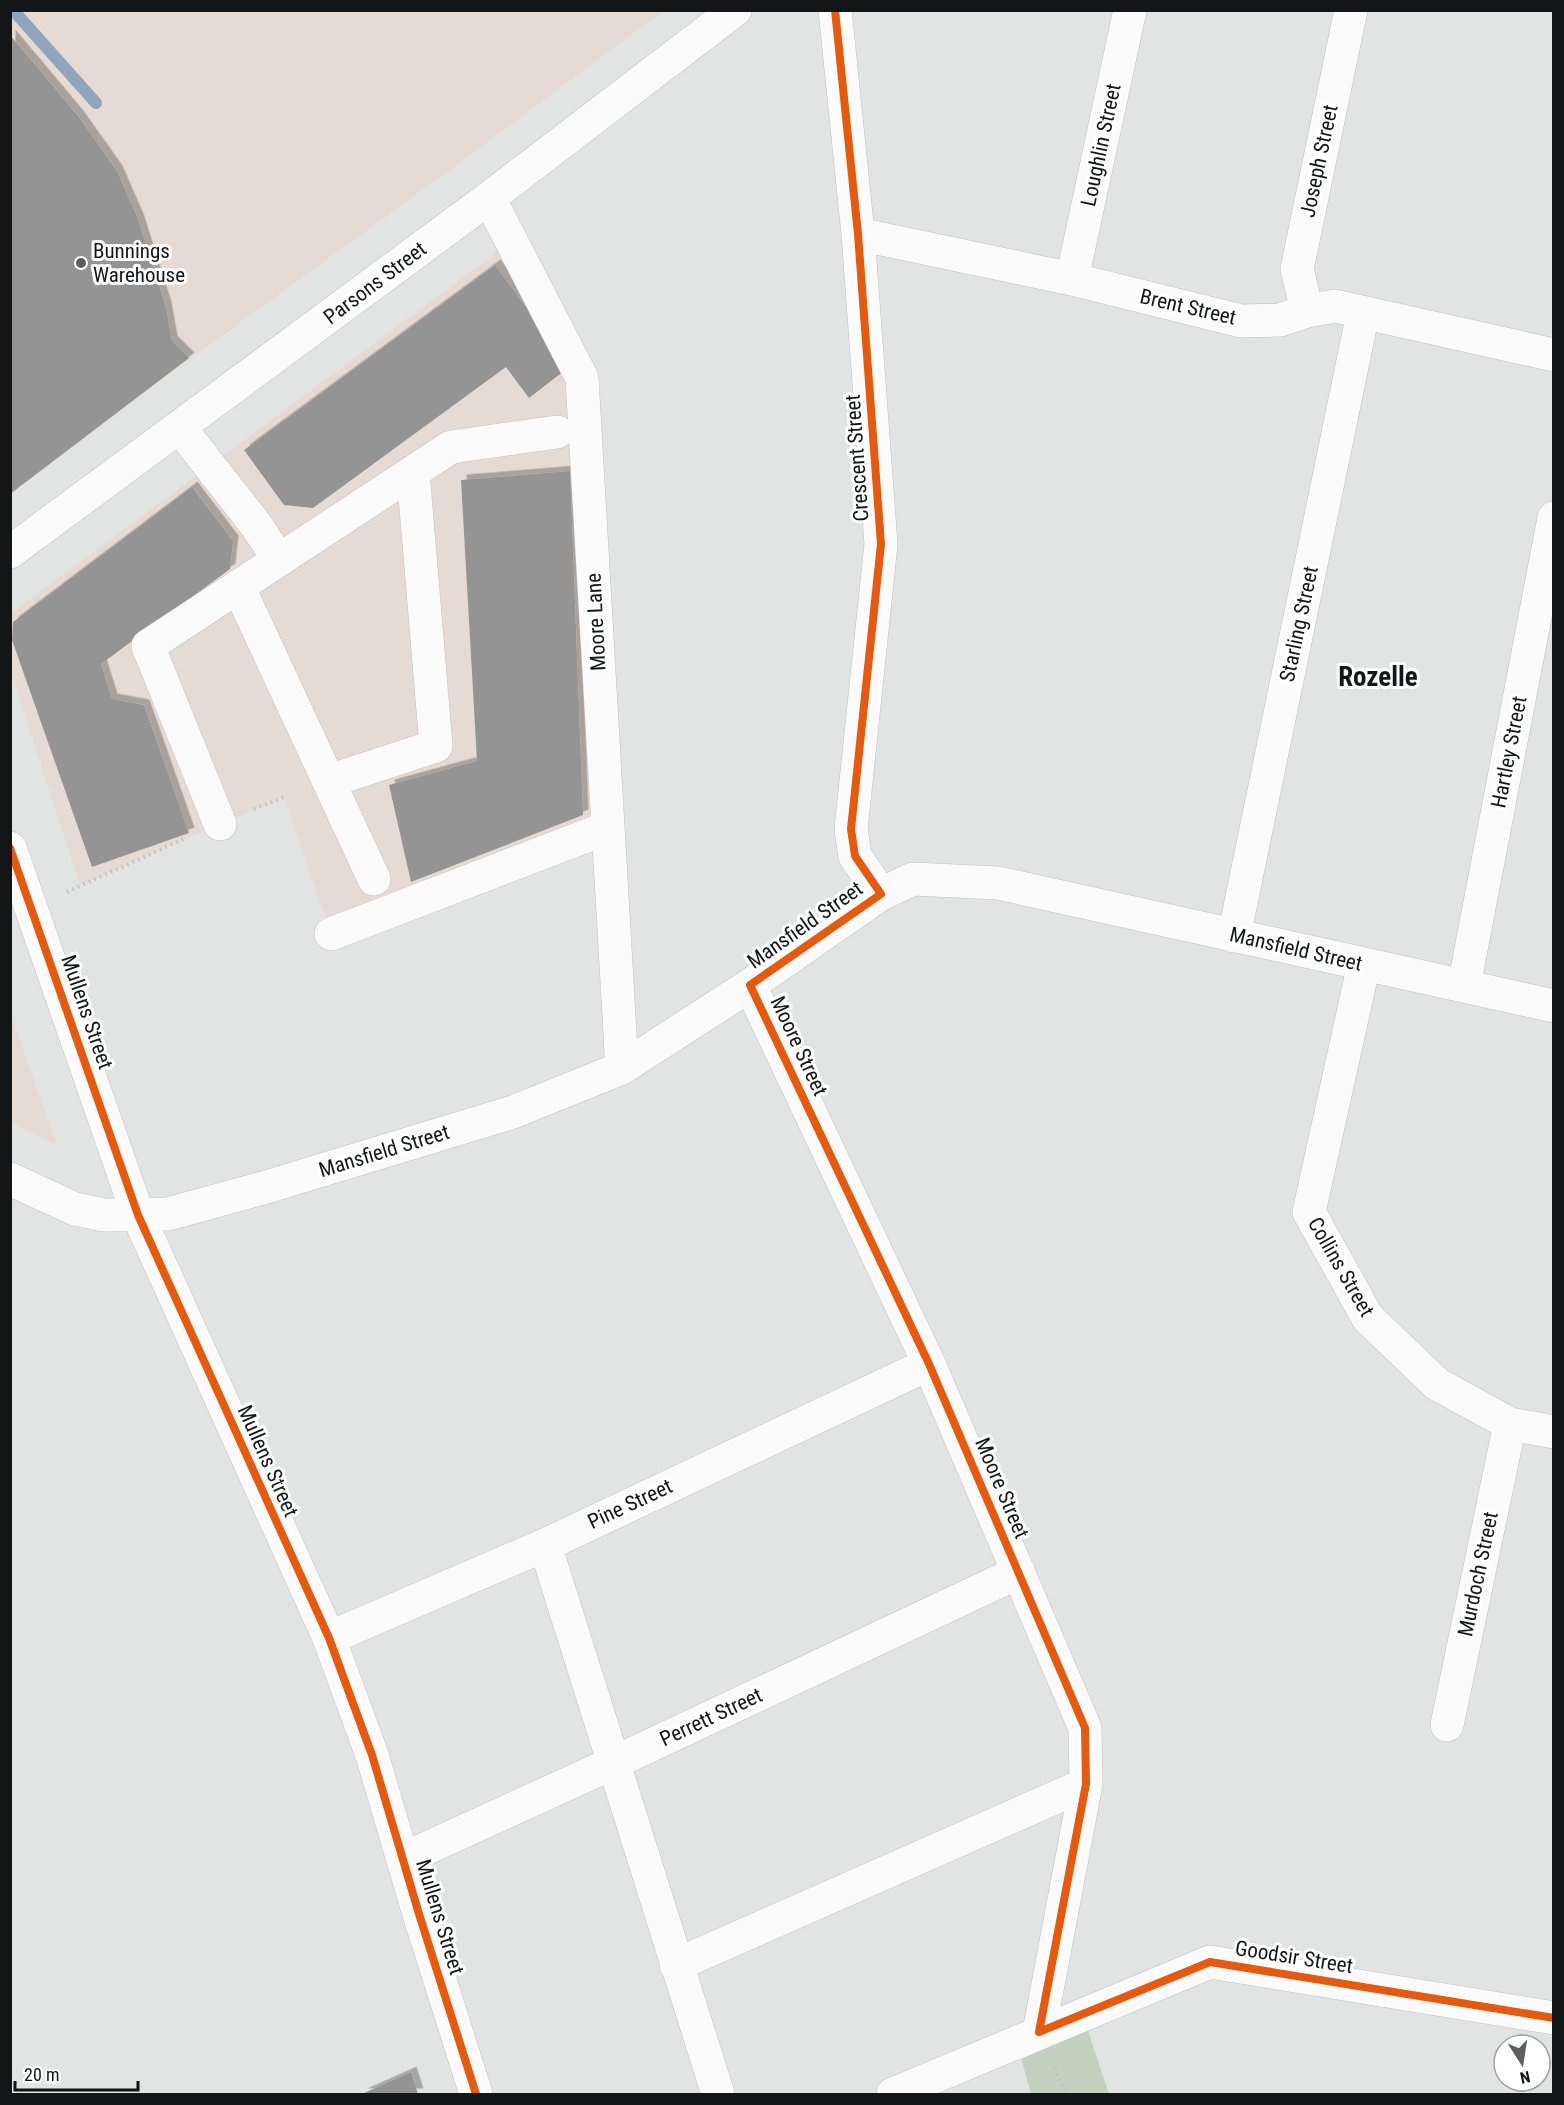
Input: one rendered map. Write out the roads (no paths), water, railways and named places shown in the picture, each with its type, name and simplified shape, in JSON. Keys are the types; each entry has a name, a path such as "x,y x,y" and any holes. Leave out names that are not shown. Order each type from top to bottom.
{"street":[{"name":"Parsons Street","path":"10,552 489,198 735,10"},
{"name":"Crescent Street","path":"835,10 858,234 881,544 850,829 855,856 881,894"},
{"name":"Loughlin Street","path":"1072,279 1130,10"},
{"name":"Joseph Street","path":"1307,311 1297,269 1351,10"},
{"name":"Moore Lane","path":"489,198 582,378 622,1068"},
{"name":"Brent Street","path":"858,234 1072,279 1241,321 1280,320 1307,311 1335,306 1554,355"},
{"name":"Starling Street","path":"1234,936 1363,313"},
{"path":"180,428 256,525 279,560"},
{"path":"220,824 148,646 451,447 557,432"},
{"path":"329,782 436,746 413,472"},
{"name":"Hartley Street","path":"1464,986 1554,518"},
{"path":"238,586 374,879"},
{"path":"331,934 607,828"},
{"name":"Mullens Street","path":"10,849 138,1215 329,1638 372,1755 476,2094"},
{"name":"Mansfield Street","path":"10,1179 75,1209 104,1215 176,1212 513,1112 622,1068 750,985 881,894 913,879 998,883 1554,1006"},
{"name":"Collins Street","path":"1364,964 1309,1212 1368,1318 1437,1384 1510,1424 1554,1432"},
{"name":"Moore Street","path":"750,985 929,1364 1085,1728 1086,1784 1039,2032"},
{"name":"Pine Street","path":"329,1638 545,1545 929,1364"},
{"name":"Murdoch Street","path":"1447,1725 1510,1424"},
{"path":"545,1545 718,2094"},
{"name":"Perrett Street","path":"403,1859 1019,1572"},
{"path":"676,1965 1086,1784"},
{"name":"Goodsir Street","path":"893,2094 1210,1962 1554,2018"}],"waterway":[{"path":"13,10 96,103"}],"place":[{"name":"Bunnings Warehouse","path":"81,263"}],"district":[{"name":"Rozelle","path":"1378,677"}]}
